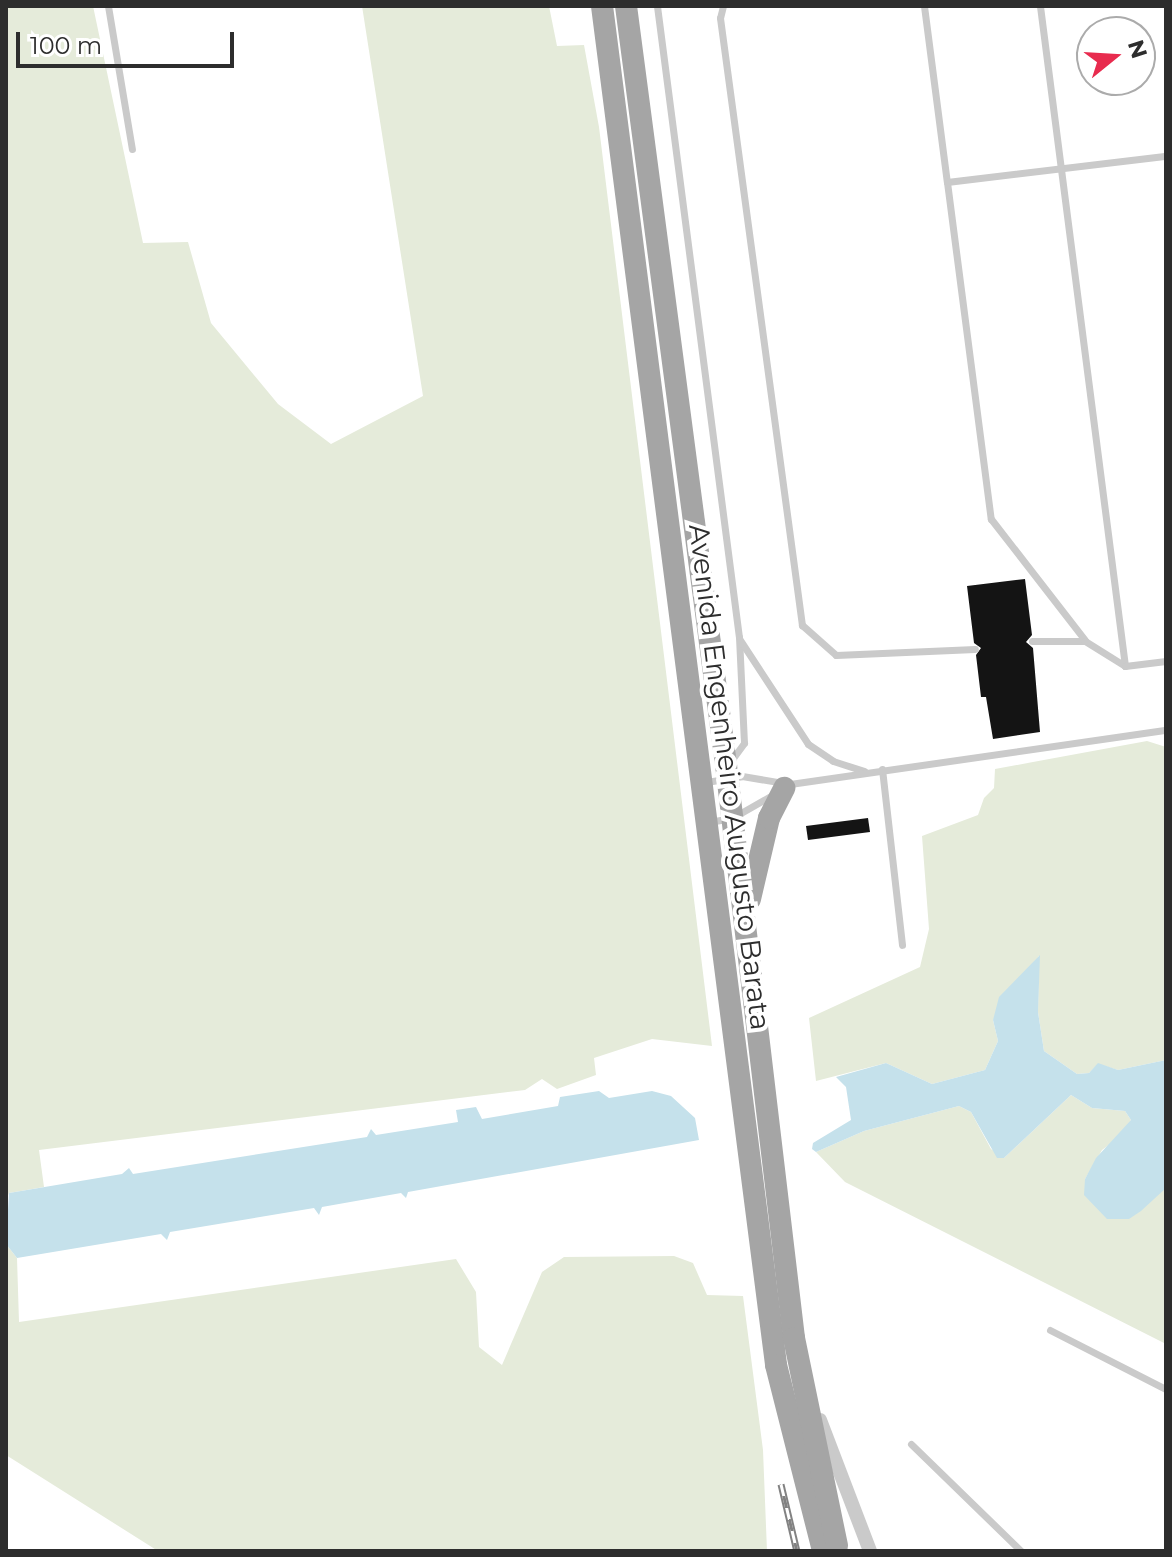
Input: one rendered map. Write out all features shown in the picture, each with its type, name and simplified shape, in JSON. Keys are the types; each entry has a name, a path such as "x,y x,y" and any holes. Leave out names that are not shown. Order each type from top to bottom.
{"main road":[{"name":"Avenida Engenheiro Augusto Barata","path":"602,6 776,1365 823,1551"},
{"name":"Avenida Engenheiro Augusto Barata","path":"626,6 727,770 794,1338 838,1551"},
{"path":"745,931 754,868 787,786"}],"street":[{"path":"794,1338 870,1551"}],"lane":[{"path":"108,6 132,149"},
{"path":"657,6 739,637 744,743 727,770 700,783"},
{"path":"723,6 720,18 802,625 836,655 975,649"},
{"path":"924,6 991,519 1085,641 1125,666 1166,661"},
{"path":"1040,6 1125,666"},
{"path":"947,182 1166,156"},
{"path":"739,637 795,728 818,754 866,772"},
{"path":"1032,641 1085,641"},
{"path":"705,823 732,818 787,786 882,769 1166,730"},
{"path":"882,769 902,945"},
{"path":"727,770 787,786"},
{"path":"1050,1330 1166,1389"},
{"path":"911,1444 1021,1551"}],"green space":[{"path":"6,6 93,6 143,243 188,242 211,323 278,404 331,444 423,396 362,6 549,6 557,46 584,45 599,127 712,1046 652,1039 594,1058 596,1075 557,1089 542,1079 525,1090 39,1150 44,1187 9,1193 6,1201"},
{"path":"1147,741 1166,747 1166,1060 1118,1070 1098,1064 1089,1073 1077,1074 1044,1051 1038,1012 1039,956 993,1020 998,1041 985,1070 932,1084 886,1063 816,1081 809,1018 920,967 929,929 922,836 978,815 984,798 994,788 995,769"},
{"path":"1071,1095 1092,1108 1125,1111 1131,1120 1122,1135 1102,1150 1085,1179 1160,1192 1166,1188 1166,1344 845,1182 816,1152 864,1131 959,1106 971,1112 991,1149 1004,1158"},
{"path":"6,1244 17,1258 19,1322 456,1259 476,1292 479,1347 502,1365 542,1272 564,1257 674,1256 693,1263 707,1295 743,1296 763,1450 767,1551 158,1551 6,1455"}],"water":[{"path":"1040,955 1038,1012 1044,1051 1077,1074 1089,1073 1098,1063 1118,1070 1166,1060 1166,1188 1141,1211 1129,1219 1107,1219 1084,1195 1085,1179 1096,1158 1131,1120 1125,1111 1092,1108 1071,1095 1004,1158 997,1158 971,1112 959,1106 864,1131 816,1152 812,1149 813,1143 851,1120 846,1087 836,1077 886,1063 932,1084 985,1070 998,1041 993,1020 999,997"},
{"path":"599,1091 609,1098 652,1091 671,1096 695,1118 699,1140 408,1192 406,1198 401,1193 322,1207 319,1215 314,1208 170,1232 167,1240 161,1234 17,1258 6,1244 9,1193 122,1174 129,1168 133,1174 367,1137 371,1129 376,1135 458,1122 456,1110 476,1107 482,1119 558,1106 560,1097"}],"building":[{"path":"1025,579 1032,635 1026,642 1033,648 1040,732 993,739 986,697 981,697 976,655 981,648 974,643 967,586"},
{"path":"868,818 870,832 808,840 806,826"}],"railway":[{"path":"781,1484 797,1551"}]}
